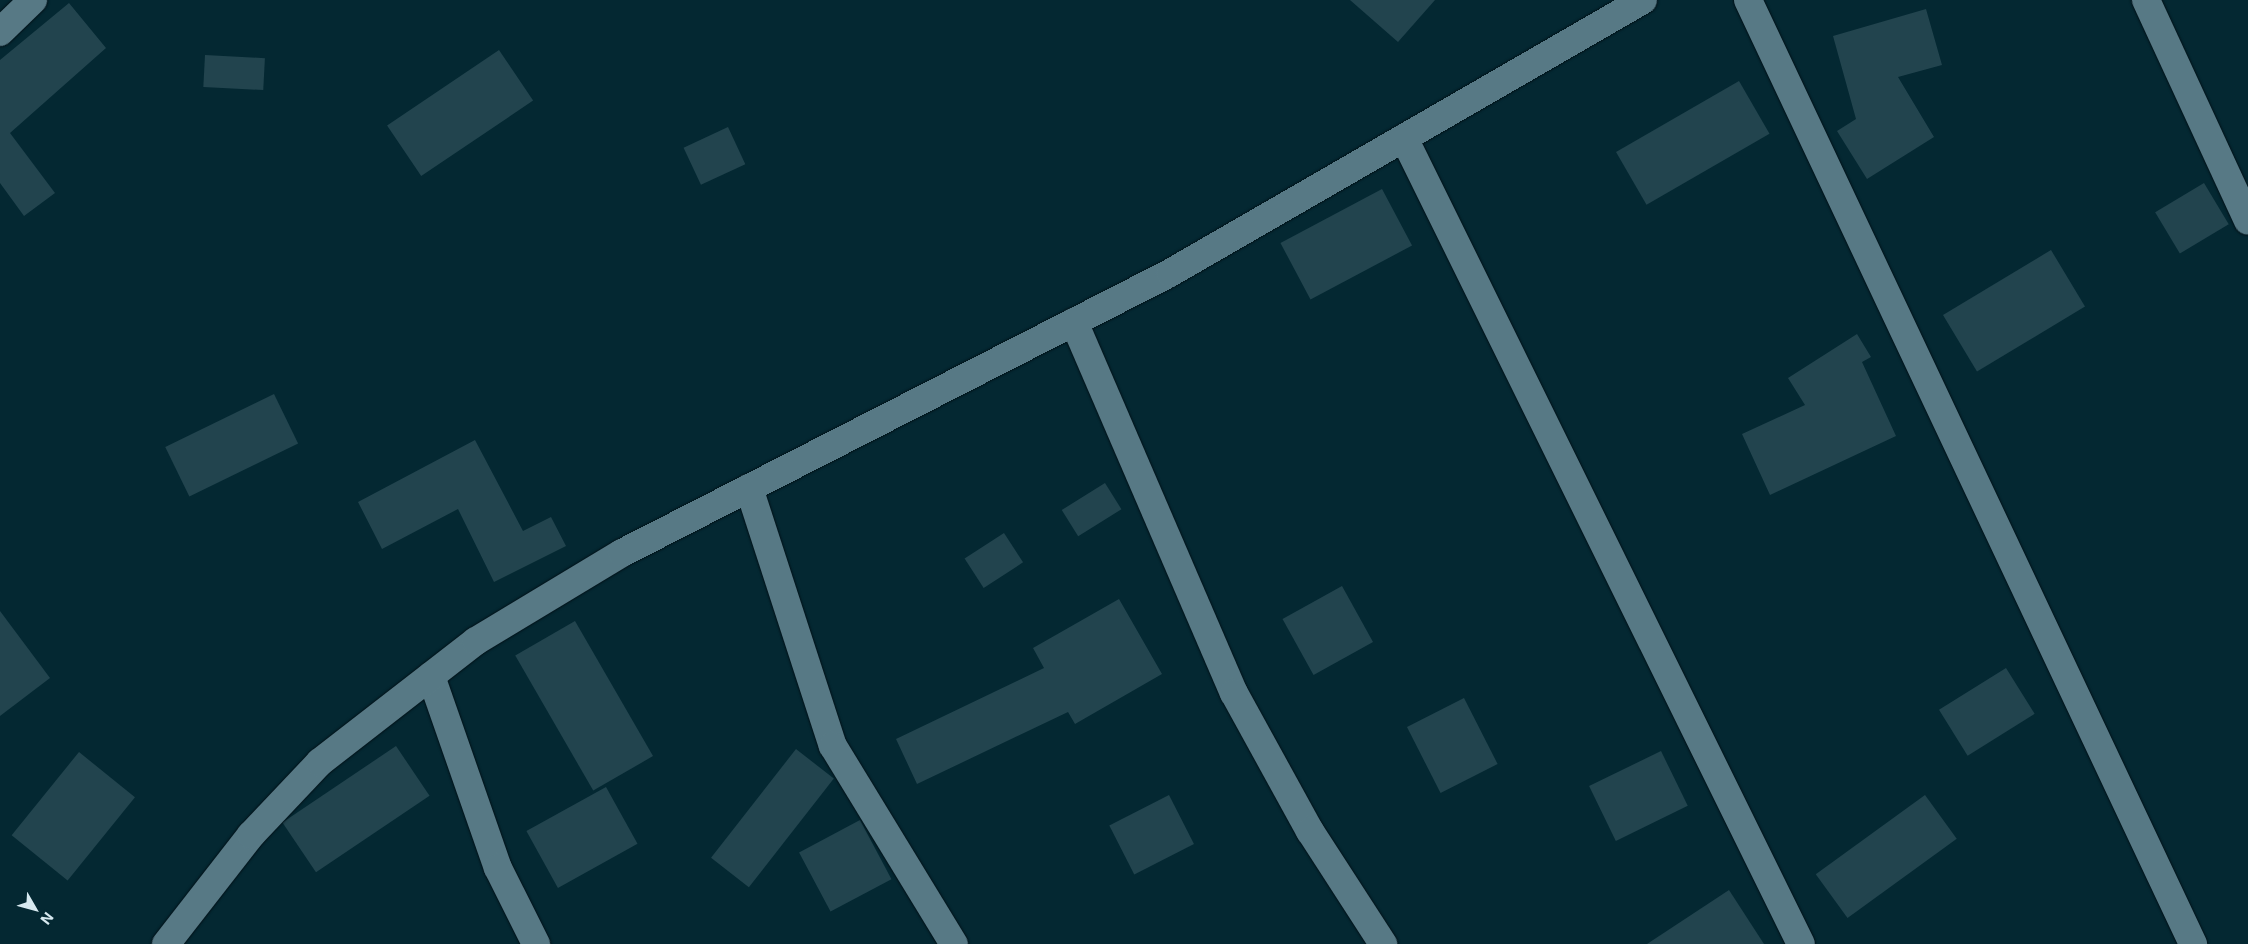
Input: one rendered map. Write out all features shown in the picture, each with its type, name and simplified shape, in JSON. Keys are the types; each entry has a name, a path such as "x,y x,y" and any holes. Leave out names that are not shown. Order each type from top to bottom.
{"street":[{"path":"0,32 33,0"},
{"path":"166,944 251,835 320,762 476,640 614,558 1170,273 1643,0"},
{"path":"1748,0 2193,944"},
{"path":"2146,0 2248,221"},
{"path":"1404,138 1801,944"},
{"path":"1074,322 1234,693 1310,831 1383,944"},
{"path":"750,488 833,746 954,944"},
{"path":"431,676 498,868 536,944"}],"building":[{"path":"1350,0 1435,0 1398,42"},
{"path":"69,3 106,48 10,133 55,193 24,216 0,183 0,60"},
{"path":"1926,9 1942,65 1898,77 1934,137 1867,179 1837,131 1856,119 1833,36"},
{"path":"499,50 533,101 421,176 387,125"},
{"path":"205,55 265,58 263,90 203,87"},
{"path":"1739,81 1770,134 1647,205 1616,152"},
{"path":"728,127 745,164 701,185 684,148"},
{"path":"2204,183 2229,224 2180,254 2155,212"},
{"path":"1382,189 1412,246 1311,299 1280,243"},
{"path":"2051,250 2085,307 1977,371 1943,315"},
{"path":"1857,334 1871,357 1862,362 1896,436 1770,495 1742,434 1805,405 1788,378"},
{"path":"274,394 298,443 189,496 165,447"},
{"path":"475,440 523,531 551,517 566,546 494,582 458,509 382,549 358,502"},
{"path":"1105,483 1121,509 1078,536 1062,510"},
{"path":"1004,533 1023,562 984,588 965,559"},
{"path":"1342,586 1373,642 1314,675 1283,619"},
{"path":"1119,599 1162,674 1075,724 1068,712 917,784 896,739 1044,668 1033,648"},
{"path":"0,611 50,678 0,716"},
{"path":"575,621 653,756 593,791 515,656"},
{"path":"2006,668 2035,714 1968,756 1939,710"},
{"path":"1464,698 1498,764 1441,793 1407,727"},
{"path":"396,746 430,796 316,872 282,823"},
{"path":"796,749 834,779 749,887 711,858"},
{"path":"1661,751 1688,806 1616,841 1589,786"},
{"path":"79,752 135,797 68,880 12,835"},
{"path":"606,787 638,844 558,888 526,831"},
{"path":"1169,795 1194,844 1134,874 1109,825"},
{"path":"1925,795 1957,839 1848,918 1816,874"},
{"path":"860,820 891,879 831,912 799,852"},
{"path":"1729,890 1764,944 1647,944"}]}
